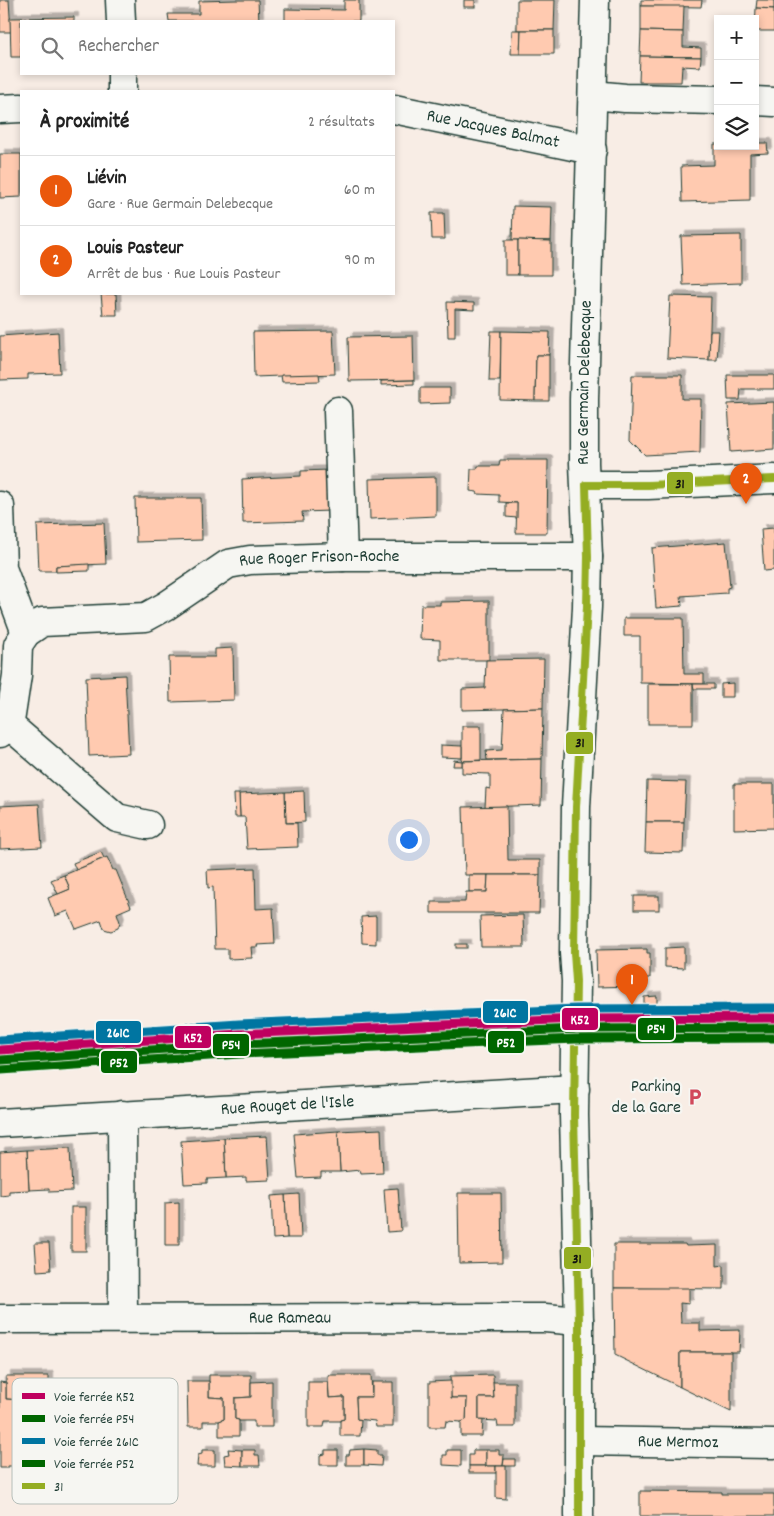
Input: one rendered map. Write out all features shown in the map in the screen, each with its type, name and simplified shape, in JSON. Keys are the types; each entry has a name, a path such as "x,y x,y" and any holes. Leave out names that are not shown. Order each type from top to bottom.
{"street":[{"path":"120,0 121,20"},
{"name":"Rue Germain Delebecque","path":"578,1516 580,1441 574,1089 576,981 574,953 576,807 587,607 588,557 584,400 595,0"},
{"path":"122,75 122,90"},
{"path":"593,95 624,98 714,100"},
{"path":"759,102 774,102"},
{"path":"0,109 20,108"},
{"name":"Rue Jacques Balmat","path":"395,109 592,150"},
{"path":"338,411 343,558"},
{"path":"586,485 648,485 774,479"},
{"path":"0,506 2,568 26,633 18,645 17,675 4,729 117,818 148,825"},
{"name":"Rue Roger Frison-Roche","path":"26,633 42,622 146,618 228,564 250,560 588,557"},
{"name":"Rue Rouget de l'Isle","path":"0,1123 574,1089"},
{"path":"122,1115 123,1318"},
{"name":"Rue Rameau","path":"0,1318 545,1318 579,1321"},
{"name":"Rue Mermoz","path":"580,1441 774,1444"}],"building":[{"path":"0,0 9,0 11,32 0,32"},
{"path":"258,0 259,20 169,20 168,14 199,14 199,1"},
{"path":"344,0 359,0 359,20 285,20 285,9 344,10"},
{"path":"464,0 475,0 475,7 464,7"},
{"path":"517,0 555,0 554,30 517,30"},
{"path":"641,0 702,0 701,7 641,6"},
{"path":"757,0 774,0 774,9 756,8"},
{"path":"641,6 684,6 683,32 641,31"},
{"path":"756,8 774,9 774,31 759,31 759,15 756,15"},
{"path":"74,17 74,20 20,20 20,57 11,57 10,18"},
{"path":"512,30 521,30 520,54 511,54"},
{"path":"521,30 554,30 554,54 520,54"},
{"path":"641,31 683,32 683,47 701,48 701,57 640,56"},
{"path":"640,56 701,57 700,67 682,66 681,82 639,82"},
{"path":"759,143 767,143 768,153 750,154 750,200 682,202 681,166 714,165 714,150 759,150"},
{"path":"0,154 20,154 20,197 0,198"},
{"path":"513,206 552,207 551,241 512,240"},
{"path":"431,213 444,213 445,239 432,239"},
{"path":"741,235 741,283 683,285 681,236"},
{"path":"505,240 518,240 518,275 505,275"},
{"path":"518,240 551,241 551,275 518,275"},
{"path":"101,295 116,295 117,315 103,315"},
{"path":"670,296 711,297 709,360 667,358"},
{"path":"447,302 474,303 474,310 455,309 455,337 448,337"},
{"path":"333,331 335,374 254,377 253,332"},
{"path":"491,331 501,331 500,381 489,381"},
{"path":"501,331 550,332 549,355 536,355 535,401 500,400"},
{"path":"710,331 719,331 717,360 709,360"},
{"path":"58,332 60,373 28,374 28,379 0,380 0,336"},
{"path":"413,336 414,380 349,381 348,337"},
{"path":"536,355 549,355 549,401 535,401"},
{"path":"319,374 320,381 282,382 281,375"},
{"path":"632,375 682,375 682,399 701,399 700,452 645,455 630,440"},
{"path":"727,375 774,375 774,389 741,389 740,400 728,400"},
{"path":"414,380 414,384 381,385 381,381"},
{"path":"420,388 450,388 450,403 420,404"},
{"path":"774,402 774,449 731,452 728,404"},
{"path":"500,460 548,460 547,533 516,533 517,503 499,502 499,495 478,494 477,492 470,491 471,469 477,469 478,466 499,466"},
{"path":"329,470 330,511 302,512 303,521 243,523 242,479 301,476 301,471"},
{"path":"436,477 436,516 370,519 369,479"},
{"path":"135,498 201,498 202,540 136,542"},
{"path":"506,503 517,503 517,518 506,517"},
{"path":"104,523 106,564 56,566 56,571 39,571 37,525"},
{"path":"774,528 774,570 764,571 761,529"},
{"path":"726,542 730,587 727,588 727,593 681,596 682,606 656,608 652,548"},
{"path":"89,564 89,571 56,572 56,566"},
{"path":"489,601 489,660 440,660 440,640 420,639 421,605 440,605 440,602"},
{"path":"624,618 683,618 684,674 704,674 704,684 640,683 640,636 624,636"},
{"path":"233,648 234,700 170,702 169,657 215,657 215,649"},
{"path":"544,659 543,708 462,710 462,689 485,688 486,660"},
{"path":"125,675 129,754 89,756 86,677"},
{"path":"733,683 733,697 721,697 721,684"},
{"path":"648,684 693,684 693,724 648,724"},
{"path":"693,684 714,684 714,689 694,689"},
{"path":"543,708 542,759 487,760 486,751 502,750 504,709"},
{"path":"462,726 481,726 481,760 462,761"},
{"path":"441,745 462,746 462,758 441,757"},
{"path":"542,759 541,805 485,807 486,788 490,789 490,774 462,773 462,761"},
{"path":"454,760 462,761 462,766 453,766"},
{"path":"647,781 686,782 684,822 646,822"},
{"path":"734,784 774,784 774,828 734,829"},
{"path":"304,791 305,822 286,823 285,792"},
{"path":"285,792 286,823 297,823 298,847 247,849 245,817 240,817 239,794"},
{"path":"234,794 239,794 240,817 235,817"},
{"path":"39,804 42,847 0,849 0,806"},
{"path":"507,806 508,860 540,860 540,875 465,875 463,807"},
{"path":"646,822 684,822 683,853 645,852"},
{"path":"101,852 104,858 76,870 73,863"},
{"path":"107,857 113,870 116,870 131,907 117,913 120,922 118,928 111,931 104,929 101,920 76,929 68,911 55,916 48,898 70,889 64,875"},
{"path":"255,868 256,909 273,908 275,944 251,947 252,958 228,959 228,949 215,949 213,887 208,888 207,870"},
{"path":"64,875 70,889 58,894 51,880"},
{"path":"469,875 488,875 487,892 469,892"},
{"path":"488,875 540,875 539,913 431,913 431,902 465,902 466,892 487,892"},
{"path":"634,896 659,896 659,910 634,910"},
{"path":"523,915 524,947 481,947 480,916"},
{"path":"376,916 376,944 362,943 361,917"},
{"path":"456,944 467,944 467,948 456,948"},
{"path":"684,947 684,968 665,967 665,948"},
{"path":"647,949 647,953 650,953 650,978 638,978 638,986 597,987 596,950"},
{"path":"657,996 657,1004 644,1005 644,997"},
{"path":"381,1129 383,1173 361,1174 360,1170 340,1172 338,1131"},
{"path":"338,1131 340,1172 321,1172 321,1177 298,1178 294,1134"},
{"path":"267,1136 270,1180 246,1181 246,1177 226,1178 224,1138"},
{"path":"224,1138 226,1178 207,1179 207,1183 184,1184 181,1141"},
{"path":"70,1148 72,1191 49,1192 49,1189 29,1190 27,1150"},
{"path":"27,1150 29,1190 9,1191 9,1195 0,1196 0,1152"},
{"path":"398,1188 401,1231 387,1232 384,1189"},
{"path":"458,1193 501,1193 502,1262 459,1263"},
{"path":"299,1194 301,1238 287,1238 285,1195"},
{"path":"285,1195 287,1238 273,1239 271,1196"},
{"path":"179,1202 179,1245 165,1245 165,1203"},
{"path":"71,1207 86,1207 86,1251 71,1251"},
{"path":"35,1243 49,1243 51,1270 37,1271"},
{"path":"614,1244 717,1245 717,1266 724,1265 724,1289 614,1288"},
{"path":"614,1288 689,1288 689,1304 680,1303 681,1323 700,1323 700,1331 740,1330 739,1352 680,1352 680,1387 615,1355"},
{"path":"680,1352 731,1352 731,1412 680,1387"},
{"path":"209,1375 251,1375 251,1397 235,1398 235,1419 239,1420 239,1436 219,1436 219,1421 224,1419 224,1398 209,1397"},
{"path":"328,1375 371,1375 372,1397 356,1397 357,1419 361,1420 360,1436 340,1436 340,1420 344,1419 344,1397 329,1398"},
{"path":"493,1375 494,1398 479,1398 479,1420 483,1420 482,1436 461,1436 461,1420 466,1420 467,1398 451,1398 450,1376"},
{"path":"6,1376 49,1376 49,1378 12,1378 12,1399 6,1399"},
{"path":"187,1381 209,1381 209,1397 224,1398 224,1419 219,1421 203,1421 203,1427 188,1427"},
{"path":"272,1381 272,1427 254,1427 254,1421 239,1421 235,1419 235,1398 251,1397 251,1382"},
{"path":"451,1381 451,1398 467,1398 466,1420 461,1422 446,1421 445,1427 429,1427 429,1382"},
{"path":"0,1382 6,1383 6,1399 12,1399 12,1466 0,1468"},
{"path":"308,1382 328,1382 329,1398 344,1397 344,1419 340,1421 325,1421 324,1427 308,1427"},
{"path":"372,1382 393,1382 393,1427 376,1427 375,1421 357,1419 356,1397 372,1397"},
{"path":"493,1382 515,1382 515,1427 498,1427 497,1421 479,1420 479,1398 494,1398"},
{"path":"228,1449 242,1450 242,1466 225,1465 224,1455 229,1454"},
{"path":"364,1449 364,1465 346,1465 346,1455 349,1455 350,1450"},
{"path":"364,1449 377,1450 377,1455 382,1455 381,1466 364,1465"},
{"path":"202,1450 215,1450 215,1466 197,1466 198,1455 202,1454"},
{"path":"242,1450 255,1450 255,1455 259,1455 260,1466 242,1466"},
{"path":"325,1450 338,1450 338,1465 320,1465 320,1455 325,1454"},
{"path":"447,1450 461,1450 461,1466 443,1465 443,1455 447,1455"},
{"path":"473,1450 486,1450 486,1466 469,1466 469,1455 473,1455"},
{"path":"486,1450 499,1450 499,1455 504,1455 503,1466 486,1466"},
{"path":"504,1459 515,1459 515,1466 503,1466"},
{"path":"469,1466 496,1466 496,1473 469,1473"},
{"path":"496,1466 506,1466 506,1499 496,1498"},
{"path":"640,1491 774,1494 774,1516 640,1516"}],"rail line":[{"name":"261C","path":"0,1040 239,1024 576,1009 774,1008"},
{"name":"K52","path":"0,1050 239,1034 576,1019 774,1018"},
{"name":"P54","path":"1,1060 240,1044 576,1029 774,1028"},
{"name":"P52","path":"1,1070 240,1054 576,1039 774,1038"}],"transit line":[{"name":"31","path":"586,485 648,485 774,479"},
{"name":"31","path":"579,1516 579,1321 574,1115 576,981 574,953 576,807 587,607 586,485"}],"place":[{"name":"Louis Pasteur","path":"746,504"},
{"name":"Liévin","path":"632,1005"},
{"name":"Parking de la Gare","path":"695,1097"}]}
